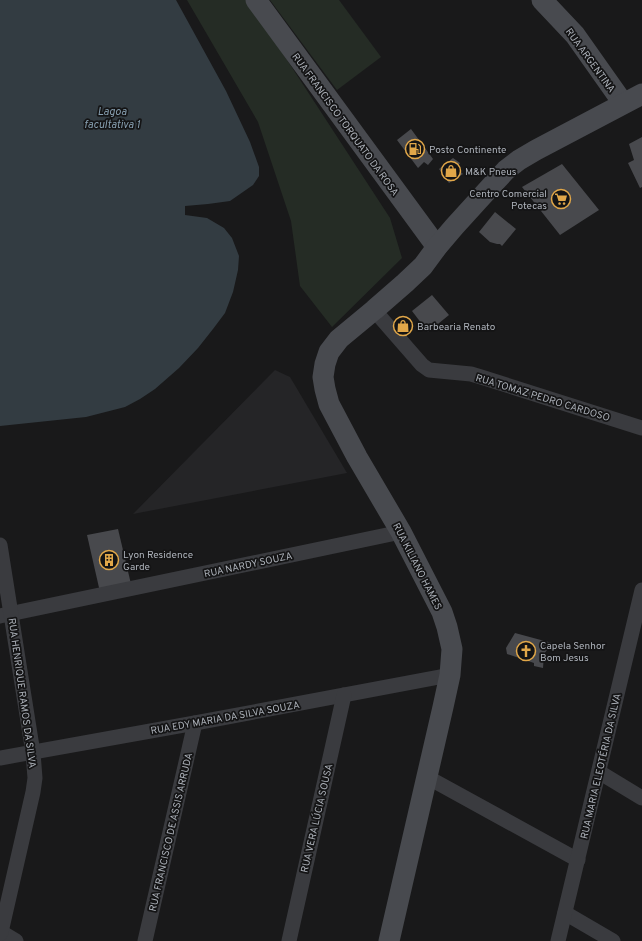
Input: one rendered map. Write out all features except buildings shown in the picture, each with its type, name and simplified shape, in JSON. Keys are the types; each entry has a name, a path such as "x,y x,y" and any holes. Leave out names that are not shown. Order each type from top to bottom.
{"main road":[{"name":"RUA FRANCISCO TORQUATO DA ROSA","path":"256,0 437,248"},
{"name":"RUA ARGENTINA","path":"542,0 575,35 622,104"},
{"name":"RUA KILIANO HAMES","path":"390,941 450,675 452,649 442,612 401,532 329,404 323,377 325,364 329,352 339,339 423,266 494,183 510,167 536,150 642,94"}],"street":[{"name":"RUA TOMAZ PEDRO CARDOSO","path":"374,310 422,365 429,370 471,374 642,428"},
{"name":"RUA NARDY SOUZA","path":"6,615 401,532"},
{"name":"RUA HENRIQUE RAMOS DA SILVA","path":"0,545 6,615 33,753 35,778 1,933"},
{"name":"RUA MARIA ELEOTÉRIA DA SILVA","path":"558,941 642,590"},
{"name":"RUA EDY MARIA DA SILVA SOUZA","path":"0,758 344,696 450,675"},
{"name":"RUA VERA LÚCIA SOUSA","path":"289,941 344,696"},
{"name":"RUA FRANCISCO DE ASSIS ARRUDA","path":"145,941 195,723"},
{"path":"599,772 642,798"},
{"path":"427,777 578,860"},
{"path":"565,913 613,941"},
{"path":"1,933 16,941"}],"shaded area":[{"path":"187,0 248,0 390,218 402,258 332,327 300,286 291,221 258,122"},
{"path":"270,0 339,0 381,57 337,90"},
{"path":"275,370 290,377 347,473 133,514"}],"water":[{"name":"Lagoa facultativa 1","path":"0,0 176,0 226,91 250,142 259,167 259,176 253,185 230,201 185,206 185,215 207,218 224,228 232,238 239,256 238,270 233,292 225,313 198,348 179,368 155,389 125,407 86,417 0,426"}],"place":[{"name":"Posto Continente","path":"415,149"},
{"name":"M&K Pneus","path":"451,171"},
{"name":"Centro Comercial Potecas","path":"561,199"},
{"name":"Barbearia Renato","path":"403,326"},
{"name":"Lyon Residence Garde","path":"109,560"},
{"name":"Capela Senhor Bom Jesus","path":"526,651"}]}
